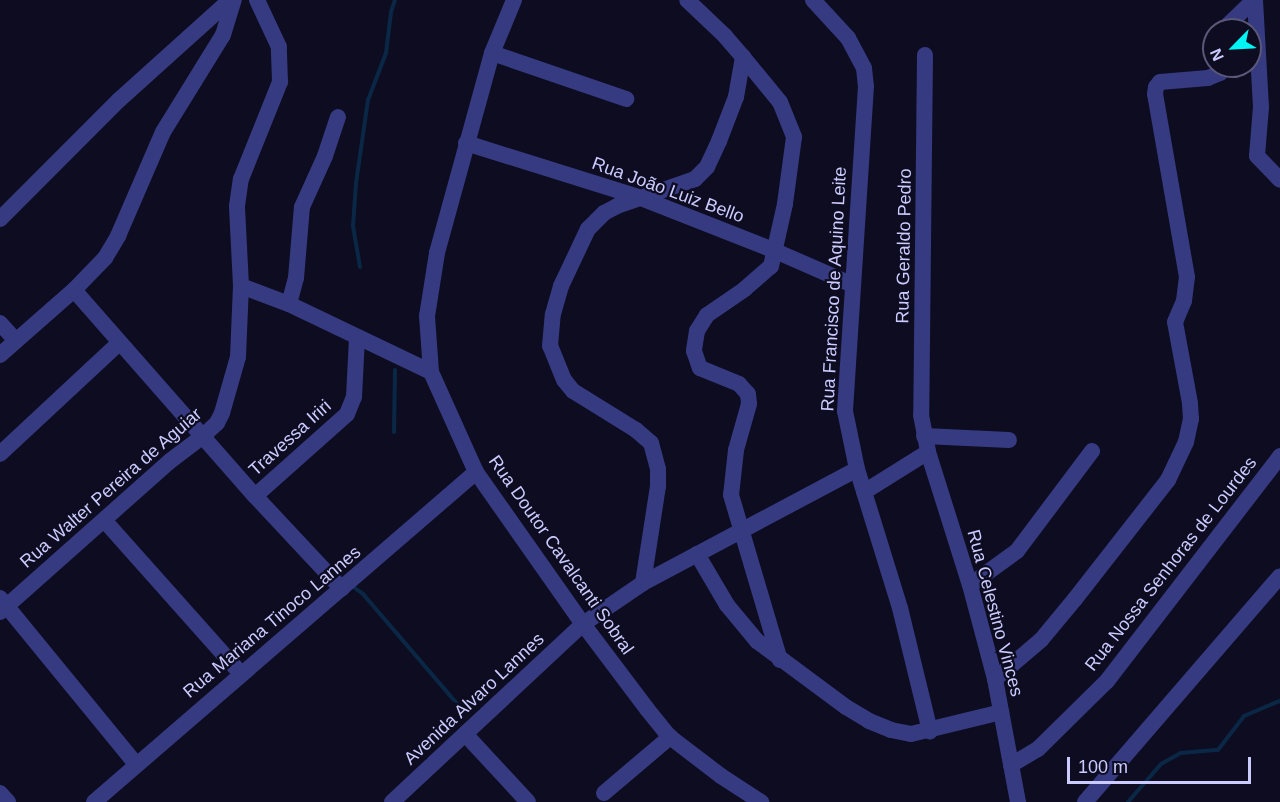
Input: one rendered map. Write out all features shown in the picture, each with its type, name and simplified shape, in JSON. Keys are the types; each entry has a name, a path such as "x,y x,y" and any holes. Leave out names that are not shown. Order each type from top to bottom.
{"street":[{"path":"0,219 119,100 232,0"},
{"path":"0,354 74,290 105,258 118,236 152,153 223,35 232,0"},
{"name":"Rua Walter Pereira de Aguiar","path":"2,605 104,520 170,461 203,436 217,423 222,413 238,357 241,286 237,206 240,188 280,82 281,65 274,32 257,0"},
{"name":"Rua Doutor Cavalcanti Sobral","path":"514,0 492,53 437,253 427,316 431,372 476,472 583,624 670,737 721,776 761,802"},
{"path":"687,0 725,36 780,102 794,137 785,204 771,266 765,274 707,315 697,331 694,343 700,368 739,384 748,394 749,404 731,477 732,495 780,660"},
{"name":"Rua Francisco de Aquino Leite","path":"813,0 848,38 864,68 866,86 845,411 857,469 907,634 930,730"},
{"path":"1236,18 1255,0"},
{"path":"1255,0 1261,107 1257,156 1280,180"},
{"path":"492,53 626,99"},
{"name":"Rua Geraldo Pedro","path":"925,56 921,415 926,444"},
{"path":"643,582 658,486 658,469 651,443 636,430 573,391 564,380 550,346 553,314 561,286 588,229 610,209 695,179 707,167 736,98 743,57"},
{"path":"995,679 1041,640 1075,599 1168,480 1186,442 1191,419 1190,403 1175,322 1184,301 1187,277 1155,101 1157,84 1208,78"},
{"path":"289,304 296,278 302,207 325,156 338,117"},
{"name":"Rua João Luiz Bello","path":"466,143 641,198 773,250 853,285"},
{"path":"241,286 289,304 431,372"},
{"path":"74,290 255,496 342,589"},
{"path":"0,323 16,341"},
{"name":"Travessa Iriri","path":"255,496 347,414 354,397 357,337"},
{"path":"0,454 119,343"},
{"path":"864,492 926,444 1009,440"},
{"name":"Rua Celestino Vinces","path":"926,444 970,585 995,679 1018,802"},
{"path":"970,585 1017,551 1092,451"},
{"name":"Rua Nossa Senhoras de Lourdes","path":"1011,765 1038,749 1107,681 1280,456"},
{"name":"Avenida Alvaro Lannes","path":"392,802 583,624 643,582 857,469"},
{"name":"Rua Mariana Tinoco Lannes","path":"94,802 476,472"},
{"path":"104,520 241,674"},
{"path":"697,554 732,611 757,641 780,660 869,721 911,734 1001,712"},
{"path":"1085,802 1280,576"},
{"path":"2,605 136,764"},
{"path":"466,735 528,802"},
{"path":"604,794 670,737"},
{"path":"0,793 8,802"}],"waterway":[{"path":"360,267 353,226 356,183 368,100 386,53 391,12 395,0"},
{"path":"394,432 395,370"},
{"path":"352,586 363,594 459,706"},
{"path":"1128,802 1161,764 1181,753 1218,750 1244,716 1280,701"}]}
